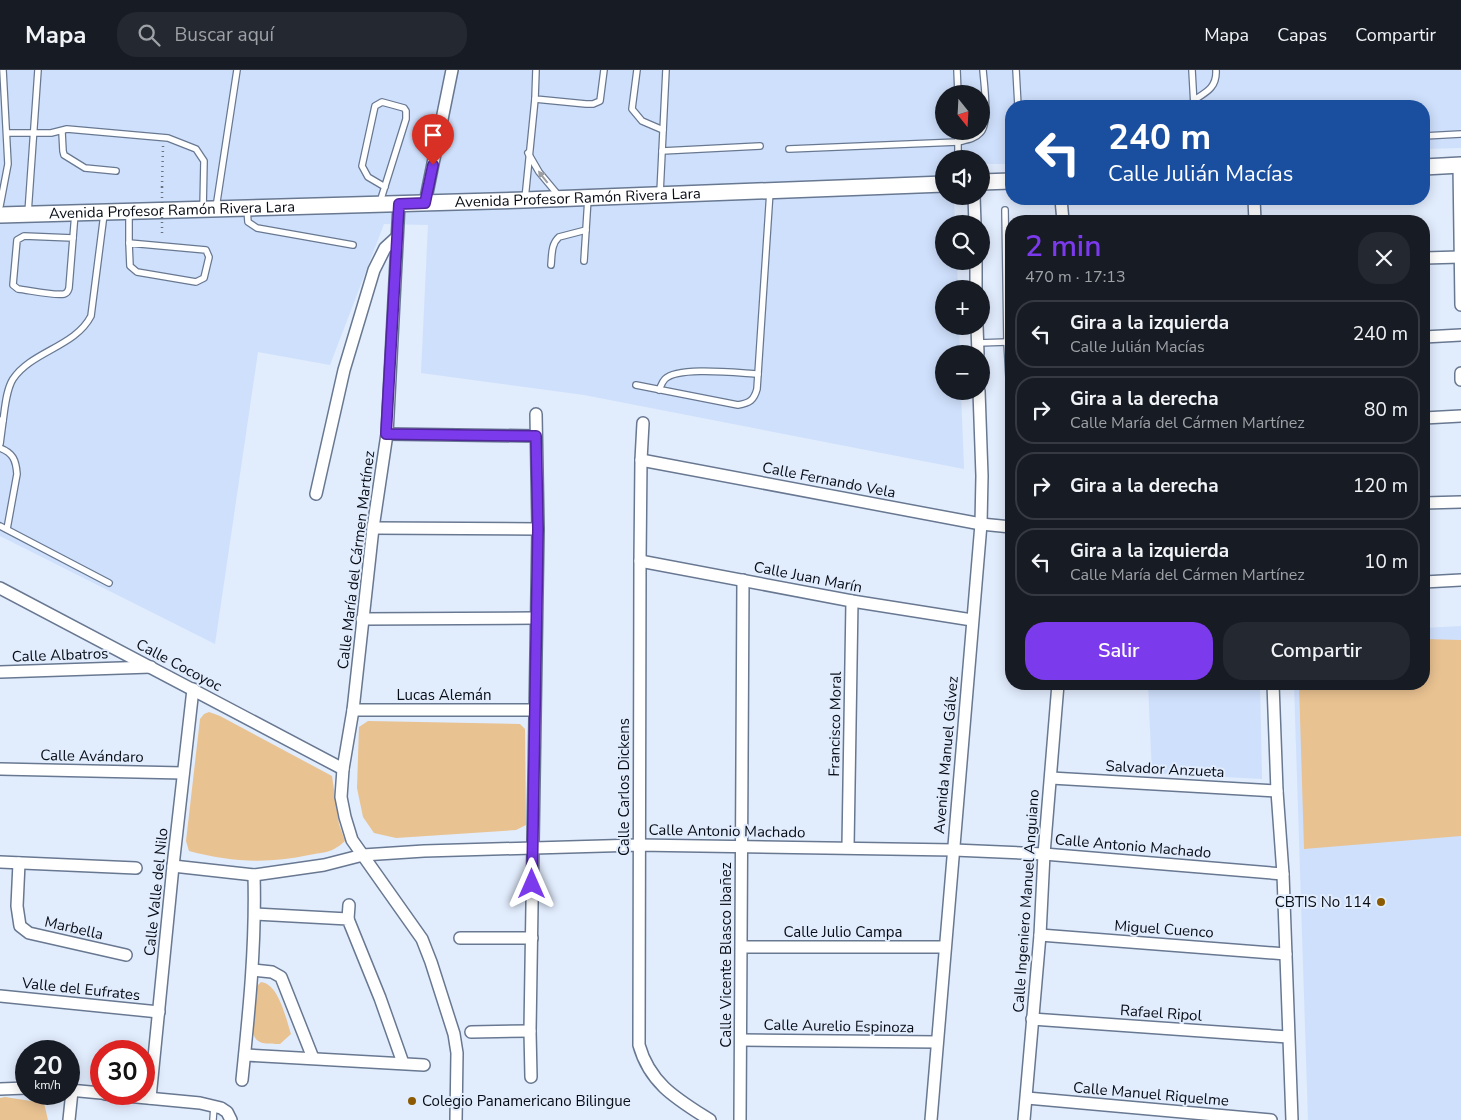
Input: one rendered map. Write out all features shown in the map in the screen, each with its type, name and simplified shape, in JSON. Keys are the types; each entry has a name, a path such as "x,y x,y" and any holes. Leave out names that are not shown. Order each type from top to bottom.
{"main road":[{"path":"1430,166 1460,165"},
{"path":"990,182 1005,181"},
{"name":"Avenida Profesor Ramón Rivera Lara","path":"0,215 562,199 935,184"}],"street":[{"path":"425,203 452,70"},
{"path":"1460,165 1461,305"},
{"name":"Calle María del Cármen Martínez","path":"399,204 386,434 362,619 353,710 343,769 342,797 345,817 352,840 422,939 431,962 454,1034 457,1053 456,1120"},
{"path":"316,494 344,370 372,279 385,248 397,237"},
{"path":"1430,258 1460,257"},
{"path":"1430,337 1461,335"},
{"path":"1461,373 1461,380"},
{"name":"Avenida Manuel Gálvez","path":"931,1120 981,524 982,476 979,400"},
{"path":"531,1077 532,848 538,529 536,414"},
{"path":"1430,418 1461,416"},
{"name":"Calle Carlos Dickens","path":"643,423 641,460 638,845 639,1045 647,1067 659,1083 673,1097 710,1120"},
{"path":"386,434 536,436"},
{"name":"Calle Fernando Vela","path":"641,460 981,524 1005,526"},
{"path":"1430,503 1461,502"},
{"path":"373,528 538,529"},
{"name":"Calle Juan Marín","path":"640,561 852,601 972,620"},
{"name":"Calle Vicente Blasco Ibañez","path":"740,1120 743,580"},
{"path":"1430,582 1461,580"},
{"name":"Calle Cocoyoc","path":"0,588 343,769"},
{"name":"Francisco Moral","path":"848,847 852,601"},
{"path":"362,619 536,618"},
{"name":"Calle Albatros","path":"0,672 151,667"},
{"name":"Calle Valle del Nilo","path":"155,1050 193,689"},
{"name":"Calle Ingeniero Manuel Anguiano","path":"1024,1120 1040,935 1044,854 1058,690"},
{"path":"1273,690 1277,791 1283,874 1292,1120"},
{"name":"Lucas Alemán","path":"353,710 534,710"},
{"name":"Calle Avándaro","path":"0,769 183,774"},
{"name":"Salvador Anzueta","path":"1051,778 1277,791"},
{"name":"Calle Antonio Machado","path":"173,866 254,875 324,866 363,855 638,845 848,847 1044,854 1283,874"},
{"path":"0,862 136,868"},
{"name":"Marbella","path":"19,863 17,906 20,926 29,933 126,955"},
{"path":"242,1080 253,970 254,875"},
{"path":"349,905 348,919 380,998 403,1063"},
{"path":"255,914 348,919"},
{"name":"Miguel Cuenco","path":"1040,935 1286,954"},
{"path":"460,938 532,938"},
{"name":"Calle Julio Campa","path":"742,947 945,947"},
{"path":"253,970 272,972 280,977 313,1058"},
{"name":"Valle del Eufrates","path":"0,996 159,1012"},
{"name":"Rafael Ripol","path":"1032,1019 1288,1037"},
{"path":"471,1032 530,1031"},
{"name":"Calle Aurelio Espinoza","path":"741,1040 937,1042"},
{"path":"245,1055 424,1065"},
{"path":"0,1089 15,1088"},
{"path":"155,1098 214,1106 227,1112 231,1120"},
{"name":"Calle Manuel Riquelme","path":"1027,1098 1271,1120"},
{"path":"69,1120 70,1105"}],"lane":[{"path":"0,206 8,164 8,133 3,70"},
{"path":"28,213 38,70"},
{"path":"210,208 237,70"},
{"path":"524,200 535,99 536,70"},
{"path":"535,99 586,104 597,103 602,97 604,70"},
{"path":"637,70 632,108 642,121 663,130"},
{"path":"660,195 666,70"},
{"path":"958,70 958,85"},
{"path":"789,149 958,142 973,139 984,129 986,123 983,70"},
{"path":"1016,70 1018,100"},
{"path":"1192,70 1194,100"},
{"path":"1198,100 1214,85 1216,70"},
{"path":"380,204 407,115 404,108 382,102 375,106 362,166 368,177 385,187"},
{"path":"8,133 33,134 62,132 67,129 168,138 196,148 204,161 210,208"},
{"path":"62,132 64,155 86,168 116,171"},
{"path":"1430,136 1461,134"},
{"path":"958,142 958,150"},
{"path":"662,151 760,146"},
{"path":"528,153 539,172 562,199"},
{"path":"636,385 738,405 746,404 755,396 770,191"},
{"path":"584,261 588,198"},
{"path":"247,207 248,222 257,228 353,245"},
{"path":"1004,210 1005,254"},
{"path":"129,211 129,243 130,266 137,272 196,282 204,278 209,257 206,250 129,243"},
{"path":"7,529 16,466 14,458 0,446 1,421 12,381 22,369 76,334 86,325 91,316 104,212"},
{"path":"73,238 24,236 19,238 16,244 13,285 39,292 64,294 68,292 70,288 75,213"},
{"path":"551,265 556,239 586,230"},
{"path":"990,346 1005,342"},
{"path":"659,390 666,378 683,372 758,374"},
{"path":"0,526 109,583"},
{"path":"213,1120 214,1106"}],"path":[{"path":"162,233 163,138"}],"shaded area":[{"path":"0,70 1461,70 1461,148 1430,149 1430,100 1005,100 1005,164 990,164 990,150 935,150 935,205 954,205 955,215 935,215 935,270 957,270 958,280 935,280 935,335 959,335 960,345 935,345 935,400 961,400 964,469 584,395 421,373 428,225 384,224 330,365 258,352 215,644 0,536"},
{"name":"CBTIS No 114","path":"1461,626 1461,1120 1308,1120 1294,690 1430,690 1430,628"},
{"path":"1430,639 1461,640 1461,836 1304,849 1299,690 1430,690"},
{"path":"1148,690 1260,690 1262,779 1152,773"},
{"path":"209,712 220,716 332,776 339,824 345,841 328,851 294,858 264,861 219,858 189,851 186,841 200,719"},
{"path":"368,721 520,724 525,729 526,825 516,830 396,838 374,833 363,817 357,788 359,727"},
{"path":"261,982 273,989 281,1003 287,1020 291,1034 280,1044 260,1042 253,1033 257,986"},
{"path":"0,1098 15,1099 15,1105 44,1105 48,1120 0,1120"}],"place":[{"name":"CBTIS No 114","path":"1381,902"},
{"name":"Colegio Panamericano Bilingue","path":"412,1101"}],"route":[{"path":"433,165 425,203 399,204 386,434 536,436 538,529 532,884"}]}
